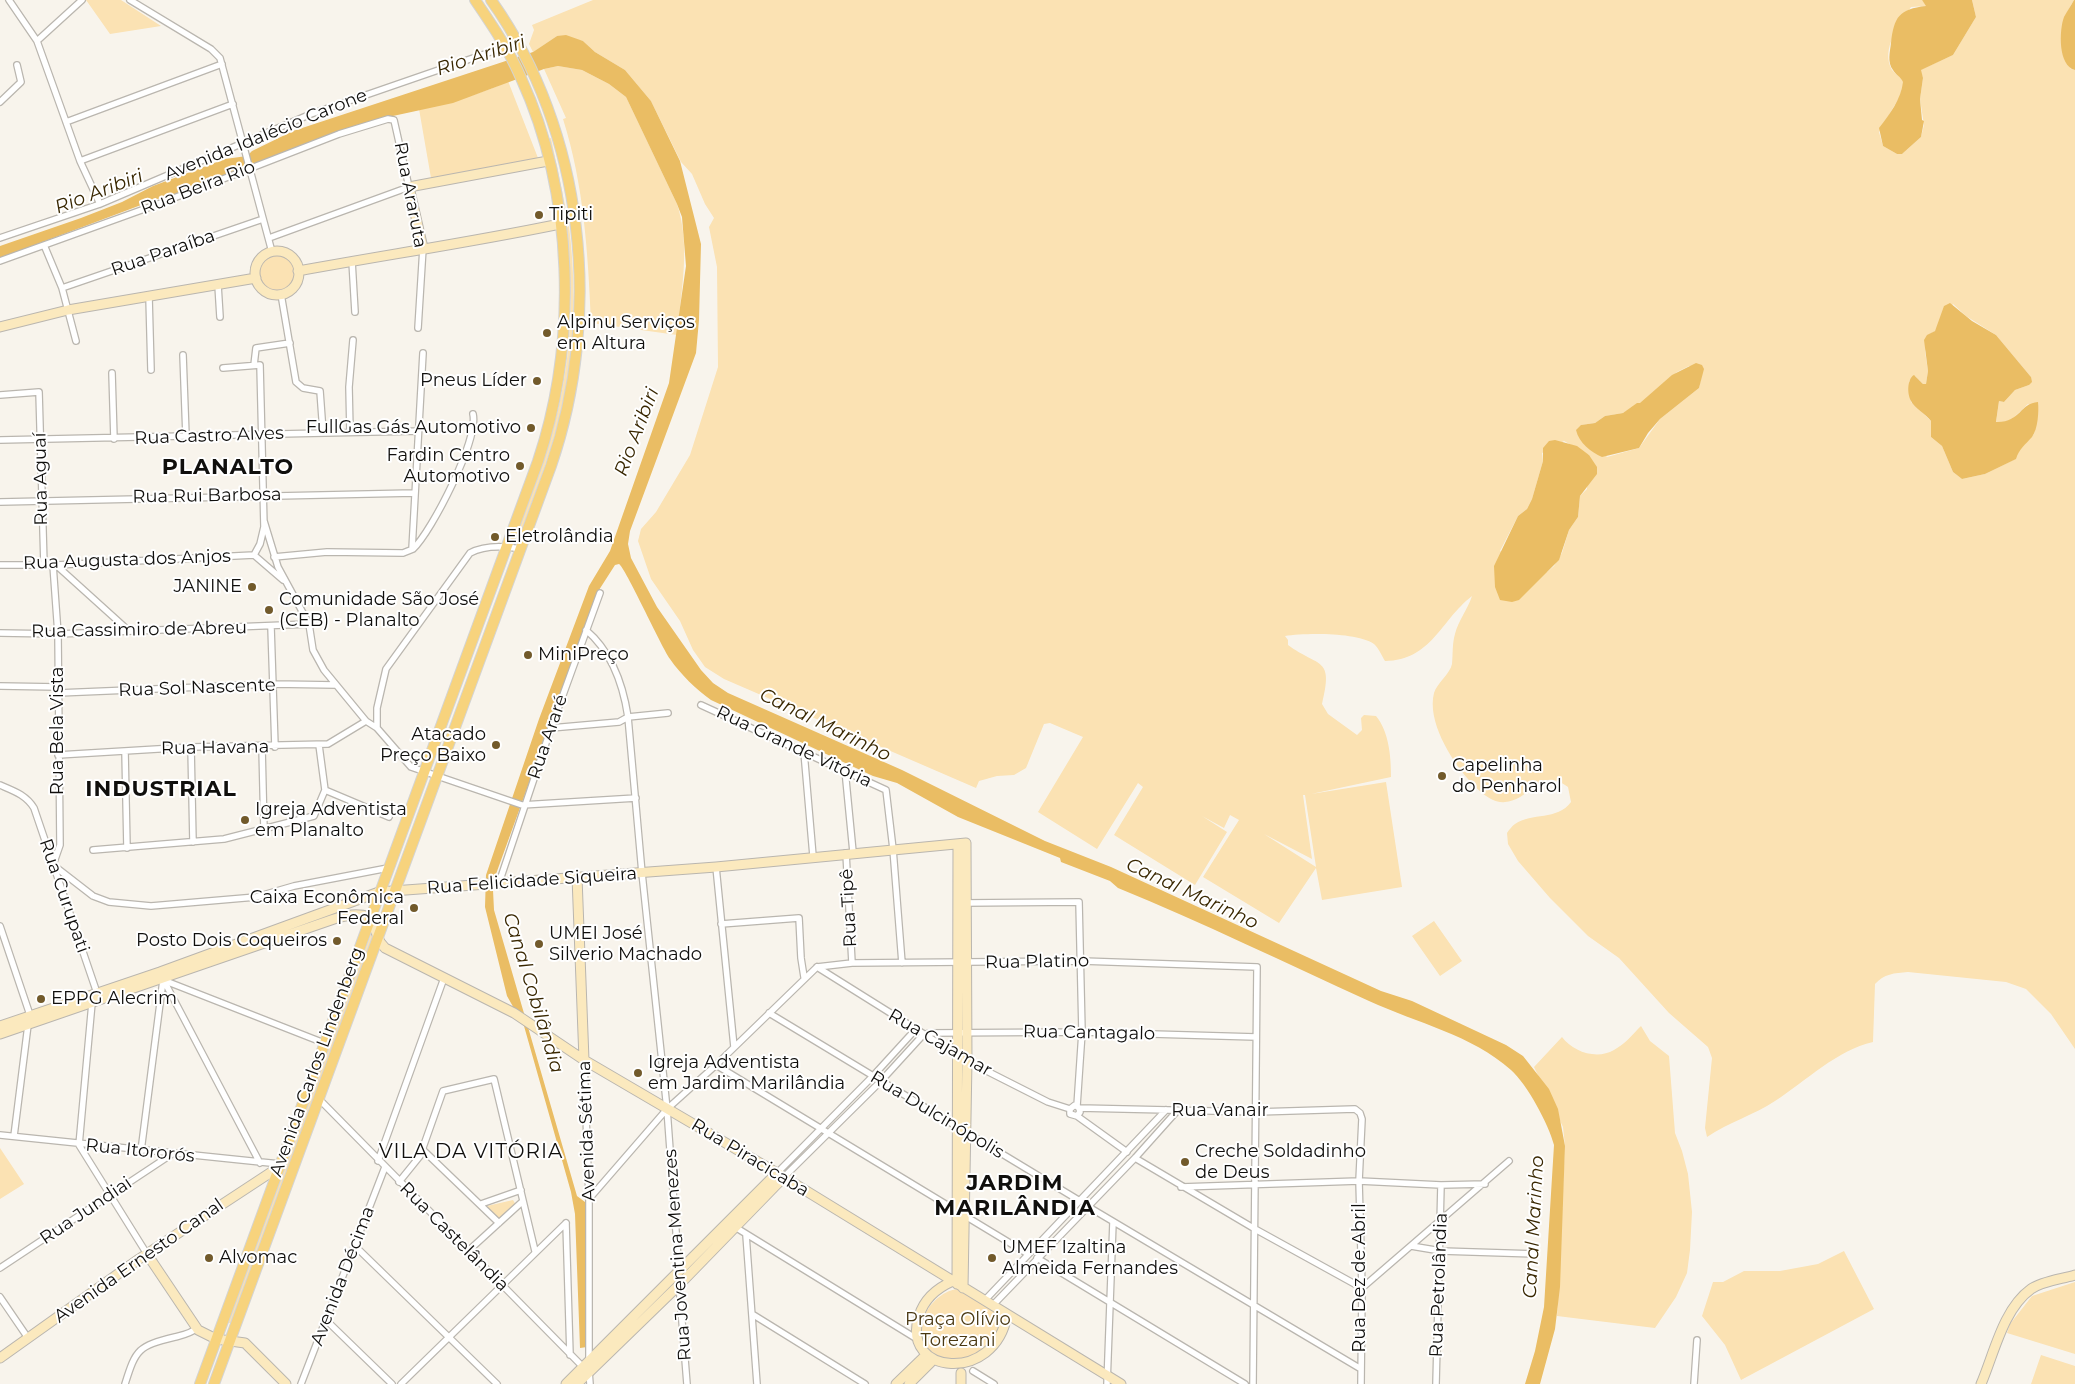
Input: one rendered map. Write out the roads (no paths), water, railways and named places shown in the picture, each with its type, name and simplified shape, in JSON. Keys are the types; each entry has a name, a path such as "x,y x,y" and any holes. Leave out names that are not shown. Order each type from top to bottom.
{"main road":[{"path":"468,0 491,25"},
{"name":"Avenida Carlos Lindenberg","path":"200,1384 507,547 542,446 558,381 565,299 560,224 548,161 522,80 507,51 474,0"},
{"name":"Avenida Carlos Lindenberg","path":"214,1384 522,548 560,441 574,373 580,289 574,222 558,143 535,74 522,48 492,0"},
{"path":"560,224 574,222"},
{"path":"370,917 384,922"}],"street":[{"path":"9,0 37,41 80,161 100,204"},
{"path":"37,41 82,0"},
{"path":"130,0 211,49 222,64 272,252"},
{"name":"Avenida Idalécio Carone","path":"0,238 100,204 311,114 507,51"},
{"path":"66,122 222,64"},
{"path":"0,102 21,82 16,65"},
{"path":"80,161 233,104"},
{"name":"Rua Beira Rio","path":"0,261 339,134 388,119 395,123"},
{"name":"Rua Araruta","path":"395,123 423,248 418,328"},
{"path":"268,238 409,187 548,161"},
{"name":"Rua Paraíba","path":"62,288 263,219"},
{"path":"298,271 423,248 486,240 560,224"},
{"path":"44,245 62,288 76,341"},
{"path":"272,252 284,253 291,257 298,271 294,286 282,294 265,292 256,278 255,270 258,262 272,252"},
{"path":"352,261 355,312"},
{"path":"0,327 68,310 256,278"},
{"path":"218,285 220,318"},
{"path":"282,294 296,380 299,386 320,391 323,432"},
{"path":"149,297 151,370"},
{"path":"350,432 349,387 353,340"},
{"path":"254,365 256,348 290,343"},
{"path":"412,549 423,353"},
{"path":"183,356 186,436"},
{"path":"223,368 260,365 262,495 265,538 309,624 313,650 324,670 366,721 377,728 412,767 424,773 523,805 636,798"},
{"path":"112,373 114,439"},
{"name":"Rua Aguaí","path":"0,395 39,392 44,565"},
{"path":"274,557 326,552 403,552 412,549 457,475 474,429 473,414"},
{"name":"Rua Castro Alves","path":"0,440 114,439 323,432 418,432"},
{"name":"Rua Rui Barbosa","path":"0,502 414,493"},
{"path":"265,538 254,555 289,586"},
{"path":"377,728 377,708 386,669 470,553 479,549 522,548"},
{"name":"Rua Augusta dos Anjos","path":"0,565 55,565 254,555"},
{"path":"269,567 274,568 277,564"},
{"path":"55,565 130,631"},
{"name":"Rua Bela Vista","path":"53,865 60,845 58,634 55,565"},
{"name":"Rua Araré","path":"498,883 523,805 600,593"},
{"name":"Rua Cassimiro de Abreu","path":"0,633 58,634 272,627 309,624"},
{"path":"272,627 275,747"},
{"name":"Rua Joventina Menezes","path":"586,630 598,641 612,664 623,689 628,718 667,1109 686,1383"},
{"name":"Rua Sol Nascente","path":"0,686 58,690 274,684 336,685"},
{"name":"Rua Grande Vitória","path":"701,705 886,790 893,849"},
{"path":"551,728 619,722 628,718 668,713"},
{"name":"Rua Havana","path":"58,755 192,747 319,745 338,740 366,721"},
{"path":"93,850 224,839 314,816 325,790 319,745"},
{"path":"262,746 264,830"},
{"path":"192,747 193,842"},
{"path":"125,750 128,848"},
{"path":"804,752 813,856"},
{"name":"Rua Tipê","path":"845,770 850,853 852,963"},
{"name":"Rua Curupati","path":"0,785 22,794 29,800 97,993"},
{"path":"325,790 389,817"},
{"name":"Rua Felicidade Siqueira","path":"0,1026 92,1003 379,892 716,867 813,856 962,844 962,903"},
{"path":"893,849 902,963"},
{"path":"53,865 93,896 109,902 151,906 256,897 294,886 388,868"},
{"path":"716,867 720,924 734,1047"},
{"name":"Avenida Sétima","path":"576,877 589,1199 588,1367 590,1384"},
{"path":"1007,1315 1000,1345 984,1365 973,1371 961,1373 948,1371 928,1359 917,1339 917,1325 924,1305 936,1290 958,1284 966,1132 967,1061 962,964 962,903 1079,902 1082,961 1082,1032 1078,1107 1080,1112 1076,1116"},
{"name":"Rua Felicidade Siqueira","path":"0,1034 29,1020 97,993 162,976 351,914 370,917"},
{"path":"370,917 378,938"},
{"path":"720,924 799,918 804,977"},
{"path":"0,926 29,1020 14,1136"},
{"name":"Rua Piracicaba","path":"378,938 385,948 516,1015 584,1060 780,1175 989,1303 1107,1380 1121,1384"},
{"name":"Rua Platino","path":"816,967 852,963 962,964 1082,961 1257,967 1256,1037"},
{"path":"961,1214 957,1126 957,1032 962,964"},
{"path":"589,1199 667,1109 716,1065 816,967"},
{"name":"Rua Cajamar","path":"816,967 967,1061 1048,1102 1070,1109"},
{"path":"162,976 324,1042"},
{"path":"141,1151 162,976"},
{"path":"162,976 260,1163"},
{"path":"378,1161 444,978"},
{"path":"92,1003 78,1145 108,1196 197,1328 216,1339 231,1339 248,1345 286,1384"},
{"name":"Rua Dulcinópolis","path":"769,1013 1080,1201"},
{"path":"566,1384 588,1367 679,1285 735,1227 820,1129 873,1076 915,1030"},
{"name":"Rua Cantagalo","path":"923,1035 957,1032 1082,1032 1256,1037"},
{"path":"577,1384 588,1367 679,1273 780,1175 828,1134 881,1081 923,1035"},
{"path":"1253,1384 1257,1112 1256,1037"},
{"path":"716,1065 1028,1254"},
{"path":"399,1182 416,1161 422,1149 443,1091 494,1080 535,1251"},
{"name":"Rua Castelândia","path":"319,1099 570,1355 588,1367"},
{"path":"1078,1107 1073,1106 1070,1109 1072,1115 1127,1152"},
{"name":"Rua Vanair","path":"1078,1107 1257,1112 1355,1109 1360,1113"},
{"path":"989,1303 1028,1254 1166,1110"},
{"path":"989,1303 1037,1258 1135,1158 1177,1110"},
{"name":"Rua Dez de Abril","path":"1360,1113 1362,1119 1359,1181 1362,1288 1361,1384"},
{"name":"Rua Itororós","path":"0,1135 280,1166"},
{"path":"422,1149 499,1223"},
{"name":"Rua Jundiai","path":"0,1268 172,1154"},
{"path":"1135,1158 1181,1187 1362,1288 1509,1162"},
{"name":"Avenida Ernesto Canal","path":"0,1358 147,1254 280,1166"},
{"name":"Avenida Décima","path":"302,1384 385,1168"},
{"path":"1181,1187 1359,1181 1442,1186 1485,1184"},
{"name":"Rua Petrolândia","path":"1436,1384 1442,1186"},
{"path":"480,1204 521,1190"},
{"path":"468,1252 523,1200"},
{"path":"1087,1206 1361,1369"},
{"path":"1107,1380 1113,1222"},
{"path":"401,1384 535,1251 566,1223 570,1355"},
{"path":"735,1227 917,1339"},
{"path":"746,1234 757,1384"},
{"path":"354,1246 497,1384"},
{"path":"1412,1246 1441,1251 1536,1254"},
{"path":"1037,1258 1245,1384"},
{"path":"1981,1384 2007,1319 2016,1304 2031,1289 2073,1276"},
{"path":"0,1297 28,1338"},
{"path":"752,1314 865,1384"},
{"path":"326,1320 392,1384"},
{"path":"125,1384 133,1358 140,1349 189,1333 197,1328"},
{"path":"1694,1384 1697,1340"},
{"path":"896,1384 928,1359"},
{"path":"909,1384 928,1359"},
{"path":"973,1371 994,1384"},
{"path":"961,1373 961,1384"}],"place":[{"name":"Tipiti","path":"539,215"},
{"name":"Alpinu Serviços em Altura","path":"547,333"},
{"name":"Pneus Líder","path":"537,381"},
{"name":"FullGas Gás Automotivo","path":"531,428"},
{"name":"Fardin Centro Automotivo","path":"520,466"},
{"name":"Eletrolândia","path":"495,537"},
{"name":"JANINE","path":"252,587"},
{"name":"Comunidade São José (CEB) - Planalto","path":"269,610"},
{"name":"MiniPreço","path":"528,655"},
{"name":"Atacado Preço Baixo","path":"496,745"},
{"name":"Capelinha do Penharol","path":"1442,776"},
{"name":"Igreja Adventista em Planalto","path":"245,820"},
{"name":"Caixa Econômica Federal","path":"414,908"},
{"name":"Posto Dois Coqueiros","path":"337,941"},
{"name":"UMEI José Silverio Machado","path":"539,944"},
{"name":"EPPG Alecrim","path":"41,999"},
{"name":"Igreja Adventista em Jardim Marilândia","path":"638,1073"},
{"name":"Creche Soldadinho de Deus","path":"1185,1162"},
{"name":"Alvomac","path":"209,1258"},
{"name":"UMEF Izaltina Almeida Fernandes","path":"992,1258"}],"district":[{"name":"PLANALTO","path":"228,468"},
{"name":"INDUSTRIAL","path":"161,790"},
{"name":"VILA DA VITÓRIA","path":"471,1152"},
{"name":"JARDIM MARILÂNDIA","path":"1015,1196"}],"water label":[{"name":"Rio Aribiri","path":"481,56"},
{"name":"Rio Aribiri","path":"99,192"},
{"name":"Rio Aribiri","path":"637,432"},
{"name":"Canal Marinho","path":"825,725"},
{"name":"Canal Marinho","path":"1192,894"},
{"name":"Canal Cobilândia","path":"533,993"},
{"name":"Canal Marinho","path":"1534,1227"}],"park label":[{"name":"Praça Olívio Torezani","path":"958,1330"}]}
